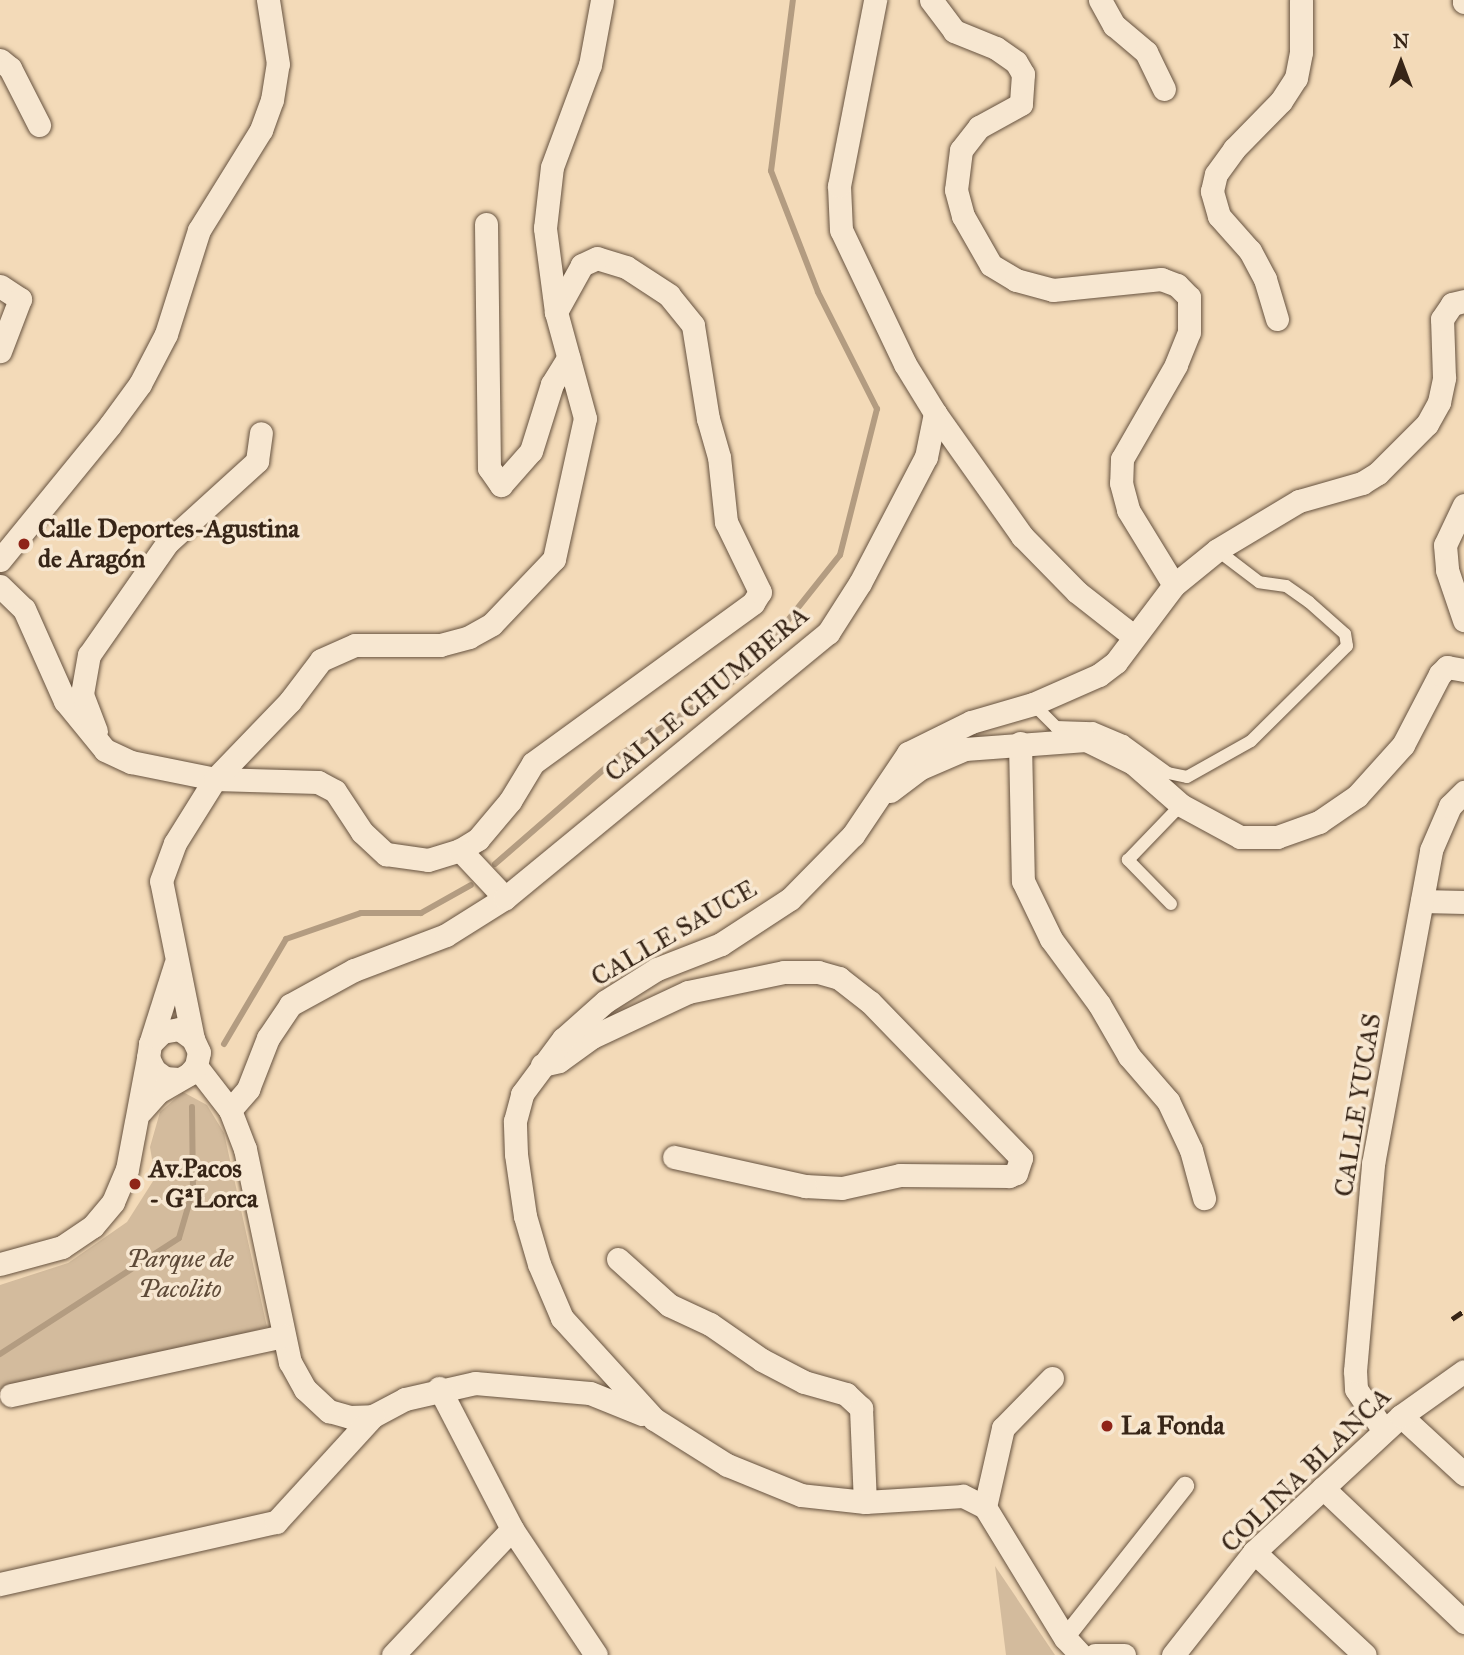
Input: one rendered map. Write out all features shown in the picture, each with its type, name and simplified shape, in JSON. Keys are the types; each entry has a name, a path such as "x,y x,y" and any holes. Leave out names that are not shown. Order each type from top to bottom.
{"street":[{"path":"0,560 118,415 166,334 184,266 199,230 261,131 272,100 278,64 268,0"},
{"path":"141,1111 187,1072 199,1052 175,965 162,881 175,843 215,779 290,701 321,660 355,645 440,645 469,637 492,624 554,559 585,418 556,312 545,228 552,167 590,65 602,0"},
{"path":"875,0 839,186 841,229 905,365 935,413 1022,536 1077,592 1132,635"},
{"path":"931,0 954,31 996,48 1016,62 1023,74 1021,104 979,127 961,150 956,190 962,216 991,265 1016,280 1053,290 1161,279 1177,285 1189,297 1189,332 1176,365 1122,459 1121,483 1128,510 1174,585"},
{"path":"1100,0 1114,25 1146,52 1164,89"},
{"path":"1277,320 1265,279 1250,251 1219,216 1212,191 1216,174 1234,149 1281,101 1296,78 1301,52 1301,0"},
{"path":"0,60 9,68 39,125"},
{"path":"486,224 489,468 500,485 531,451 552,384 568,358"},
{"name":"CALLE CHUMBERA","path":"104,750 131,762 215,779 318,782 335,791 362,832 386,854 428,860 460,850 478,839 502,810 533,764 757,599 759,586 726,522 719,457 693,325 669,295 626,267 597,258 582,265 556,312"},
{"path":"0,286 20,299 0,351"},
{"name":"CALLE SAUCE","path":"985,1507 963,1496 865,1502 801,1495 768,1485 653,1419 562,1318 539,1264 525,1216 515,1121 522,1094 563,1039 606,1001 657,969 721,944 790,899 853,835 908,753 971,722 1033,704 1099,675 1116,662 1132,635 1174,585 1217,550 1298,501 1362,483 1410,443 1439,402 1444,378 1445,310 1464,301"},
{"name":"CALLE CHUMBERA","path":"230,1110 248,1089 268,1038 290,1004 354,970 446,935 505,898 828,633 921,468 933,437 935,413"},
{"path":"104,750 82,694 89,655 167,543 257,461 261,433"},
{"path":"1464,505 1445,545 1447,570 1464,620"},
{"path":"0,586 24,609 65,701 104,750"},
{"path":"876,801 920,768 965,749 1086,740 1133,763 1181,805 1240,837 1277,836 1319,822 1357,796 1387,767 1440,674 1447,667 1464,670"},
{"path":"1020,743 1023,881 1051,939 1099,1004 1129,1056 1168,1101 1191,1150 1204,1198"},
{"name":"CALLE YUCAS","path":"1384,1431 1356,1389 1355,1371 1373,1164 1431,849 1450,806 1464,792"},
{"path":"460,850 505,898"},
{"path":"1422,901 1464,902"},
{"path":"0,1264 62,1247 93,1226 113,1202 127,1169 141,1111 149,1051 175,965"},
{"path":"542,1065 559,1061 592,1037 688,992 784,972 818,972 839,978 870,1002 1021,1158 1016,1173 1009,1176 900,1175 842,1188 805,1186 674,1157"},
{"path":"187,1072 165,1078 154,1070 149,1051 162,1032 179,1030 193,1038"},
{"path":"187,1072 230,1110 245,1149 290,1362 305,1389 329,1411 350,1417 373,1416 439,1388 475,1384 557,1387 590,1392 653,1419"},
{"path":"618,1259 669,1304 710,1324 762,1360 804,1382 846,1394 861,1408 865,1502"},
{"path":"11,1395 284,1336"},
{"name":"COLINA BLANCA","path":"1173,1655 1254,1552 1401,1416 1464,1371"},
{"path":"1052,1378 1003,1429 985,1507 1073,1647 1185,1486"},
{"path":"439,1388 512,1529 596,1655"},
{"path":"0,1584 276,1522 373,1416"},
{"path":"1401,1416 1464,1475"},
{"path":"1323,1488 1464,1622"},
{"path":"407,1650 512,1529"},
{"path":"1254,1552 1365,1655"},
{"path":"1095,1655 1124,1655"}],"lane":[{"path":"1033,704 1055,727 1093,728 1124,741 1168,773 1187,777 1251,741 1347,646 1345,634 1309,602 1286,586 1259,582 1217,550"},
{"path":"1171,904 1128,860 1181,805"}],"green space":[{"name":"Parque de Pacolito","path":"183,1092 207,1105 224,1133 267,1327 0,1400 0,1285 68,1263 127,1222 155,1178 150,1147 160,1112"},
{"path":"995,1566 1055,1655 1006,1655"}],"waterway":[{"path":"495,864 624,752 746,673 840,555 877,409 818,292 771,171 793,0"},
{"path":"224,1044 286,939 361,913 421,913 471,885"},
{"path":"0,1354 179,1238 193,1190 192,1107"}],"railway":[{"path":"1452,1319 1464,1311"}],"place":[{"name":"Calle Deportes-Agustina de Aragón","path":"24,544"},
{"name":"Av.Pacos - GªLorca","path":"135,1184"},
{"name":"La Fonda","path":"1107,1426"}]}
